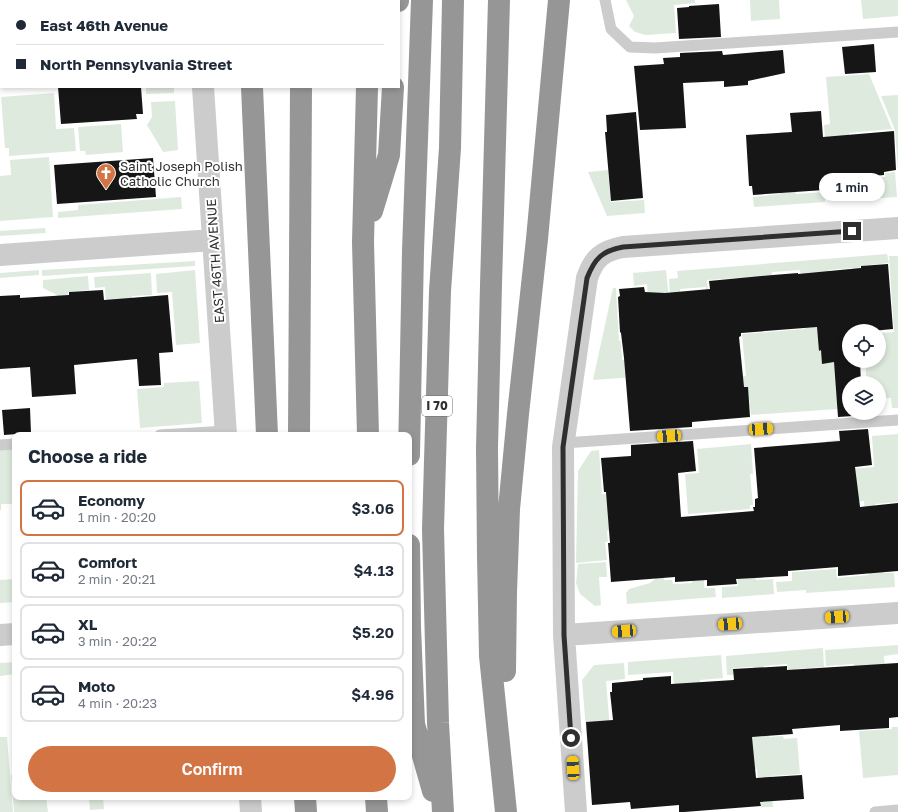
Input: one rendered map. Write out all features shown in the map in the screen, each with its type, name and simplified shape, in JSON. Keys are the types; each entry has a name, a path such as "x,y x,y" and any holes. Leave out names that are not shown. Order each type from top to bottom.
{"highway":[{"path":"409,432 413,251 422,0"},
{"name":"I 70","path":"443,812 438,722 433,529 440,292 450,148 453,0"},
{"path":"499,0 487,448 490,656 506,811"},
{"path":"506,811 505,607 509,509 537,239 559,0"},
{"path":"252,88 267,432"},
{"path":"299,432 301,88"},
{"path":"367,88 363,242 368,432"},
{"path":"363,242 389,155 392,88"},
{"path":"412,676 414,724 439,812"},
{"path":"305,800 306,812"},
{"path":"376,800 377,812"}],"street":[{"name":"EAST 46TH AVENUE","path":"203,88 226,432"},
{"path":"576,812 564,635 563,455 587,278 591,266 600,256 611,250 631,246 898,228"},
{"path":"0,255 213,240"},
{"path":"564,635 898,613"},
{"path":"0,634 12,634"},
{"path":"250,800 251,812"}],"lane":[{"path":"605,0 611,29 630,47 655,48 898,32"},
{"path":"564,442 898,420"},
{"path":"0,445 12,444"},
{"path":"875,812 898,810"}],"shaded area":[{"path":"626,0 695,0 695,3 674,5 676,33 646,35 635,32 629,26 634,16"},
{"path":"750,0 779,0 780,19 751,21"},
{"path":"861,0 898,0 898,16 863,19"},
{"path":"869,74 892,129 849,133 852,173 858,173 859,178 885,177 885,173 895,172 897,197 829,201 824,125 830,124 826,77"},
{"path":"146,88 174,88 174,93 146,94"},
{"path":"54,93 56,129 74,128 76,151 9,156 9,148 5,148 1,97"},
{"path":"898,95 898,170 895,130 881,96"},
{"path":"175,101 178,150 163,152 147,125 152,117 151,102"},
{"path":"121,124 123,152 86,155 85,151 80,151 78,127"},
{"path":"785,132 790,184 795,184 796,194 825,192 825,202 754,207 753,197 780,194 780,186 782,186 778,133"},
{"path":"49,157 53,217 0,221 0,176 11,175 10,160"},
{"path":"608,170 611,202 644,200 645,213 607,216 588,172"},
{"path":"181,197 182,209 58,218 58,212 78,210 78,205"},
{"path":"45,228 46,233 0,236 0,231"},
{"path":"887,254 889,263 860,266 860,272 854,273 853,268 829,270 829,279 801,279 800,270 772,272 774,330 743,333 738,278 707,280 711,324 709,325 706,287 680,289 681,308 670,298 669,279 678,278 677,271"},
{"path":"889,256 898,256 898,408 892,408 891,398 886,398 886,376 866,376 866,368 886,368 886,333 894,332"},
{"path":"195,261 195,266 42,276 42,270"},
{"path":"39,270 39,275 0,278 0,273"},
{"path":"195,270 200,343 176,345 172,292 157,293 156,274"},
{"path":"666,270 669,300 648,302 647,284 634,286 633,273"},
{"path":"151,273 152,295 132,296 132,301 106,303 105,287 95,288 94,277"},
{"path":"88,276 89,290 68,292 68,299 58,300 57,295 43,288 43,280"},
{"path":"830,280 838,409 751,415 749,398 718,401 717,379 746,376 742,334 805,329 802,283"},
{"path":"613,288 616,288 619,341 621,341 622,360 648,358 649,376 593,380"},
{"path":"199,381 202,423 140,428 137,389 164,387 164,383"},
{"path":"898,434 898,502 875,504 879,564 869,565 864,501 831,504 826,441 849,439 851,469 874,467 872,436"},
{"path":"751,444 753,474 750,474 753,505 750,505 750,509 688,514 685,474 699,473 697,449"},
{"path":"12,449 12,504 1,504 1,510 0,510 0,450"},
{"path":"599,450 602,494 647,490 645,527 607,531 608,542 605,542 607,560 576,563 578,471 591,451"},
{"path":"751,512 756,580 773,579 774,594 722,598 722,587 738,586 737,575"},
{"path":"606,562 607,577 599,577 601,605 595,606 580,594 576,583 578,564"},
{"path":"882,567 883,573 894,573 895,587 806,593 806,590 777,592 776,582 792,581 792,572 836,569 837,578 869,575 868,568"},
{"path":"664,577 664,580 672,580 673,584 692,583 692,579 704,578 704,588 715,588 716,597 627,604 626,593 629,589 650,583 656,578"},
{"path":"12,579 12,602 0,603 0,580"},
{"path":"898,645 898,654 884,656 885,669 855,674 854,664 826,666 825,650"},
{"path":"823,648 824,667 797,669 788,673 787,664 764,666 764,672 755,673 754,667 733,668 733,675 727,675 726,656"},
{"path":"721,655 723,678 700,680 704,738 678,742 673,672 628,675 628,662"},
{"path":"12,662 12,674 0,676 0,663"},
{"path":"624,663 625,679 606,681 611,741 587,743 582,680 594,665"},
{"path":"892,727 898,727 898,775 863,778 859,731 892,729"},
{"path":"739,735 769,735 769,737 783,736 784,739 797,738 800,774 771,776 773,807 761,807 760,781 758,781 757,769 730,771"},
{"path":"0,737 7,737 13,812 0,812"},
{"path":"13,800 46,800 48,812 14,812"},
{"path":"89,800 103,800 104,809 90,810"}],"building":[{"path":"719,4 721,37 679,39 677,8"},
{"path":"874,44 876,72 845,74 842,47"},
{"path":"783,50 785,73 748,81 748,85 724,87 724,81 683,83 686,128 640,130 634,66 664,64 663,58 680,57 680,53 722,51 723,55"},
{"path":"58,88 141,88 143,114 136,114 137,119 61,124"},
{"path":"821,111 823,137 894,131 896,170 884,172 884,175 823,181 824,190 753,195 752,186 749,186 746,135 792,132 790,113"},
{"path":"636,112 643,198 611,201 605,132 607,132 606,115"},
{"name":"Saint Joseph Polish Catholic Church","path":"153,158 156,197 57,204 54,165"},
{"path":"888,264 893,329 886,330 886,324 842,324 842,368 860,368 861,376 842,376 842,417 838,417 834,362 822,364 821,350 819,351 817,327 741,333 741,336 739,337 744,387 748,387 750,417 692,422 692,427 630,431 624,358 620,332 619,289 644,287 645,292 665,293 710,289 709,281 861,268 861,266"},
{"path":"103,290 104,300 168,295 173,352 159,353 161,385 139,386 137,359 74,365 76,394 32,397 30,367 0,369 0,296 20,295 20,298 69,295 69,292"},
{"path":"30,408 31,432 12,432 12,434 4,435 2,410"},
{"path":"868,429 872,465 855,467 860,507 898,503 898,571 838,576 838,567 788,571 788,576 736,579 737,584 707,586 707,580 675,582 675,577 611,582 606,492 604,492 601,458 631,456 631,445 693,441 696,471 678,473 681,517 754,511 753,507 755,507 755,499 758,498 754,448 840,441 839,431"},
{"path":"898,663 898,717 889,718 889,728 840,731 840,725 792,729 793,734 752,737 756,778 802,775 804,799 760,802 761,806 684,812 679,812 679,805 631,809 630,802 592,805 586,722 613,720 610,692 612,692 612,683 643,680 643,678 671,676 671,684 734,680 733,669 787,666 787,670"}],"place":[{"name":"Saint Joseph Polish Catholic Church","path":"106,190"}],"route":[{"path":"571,738 564,635 563,447 587,278 591,266 600,256 611,250 623,247 852,231"}]}
